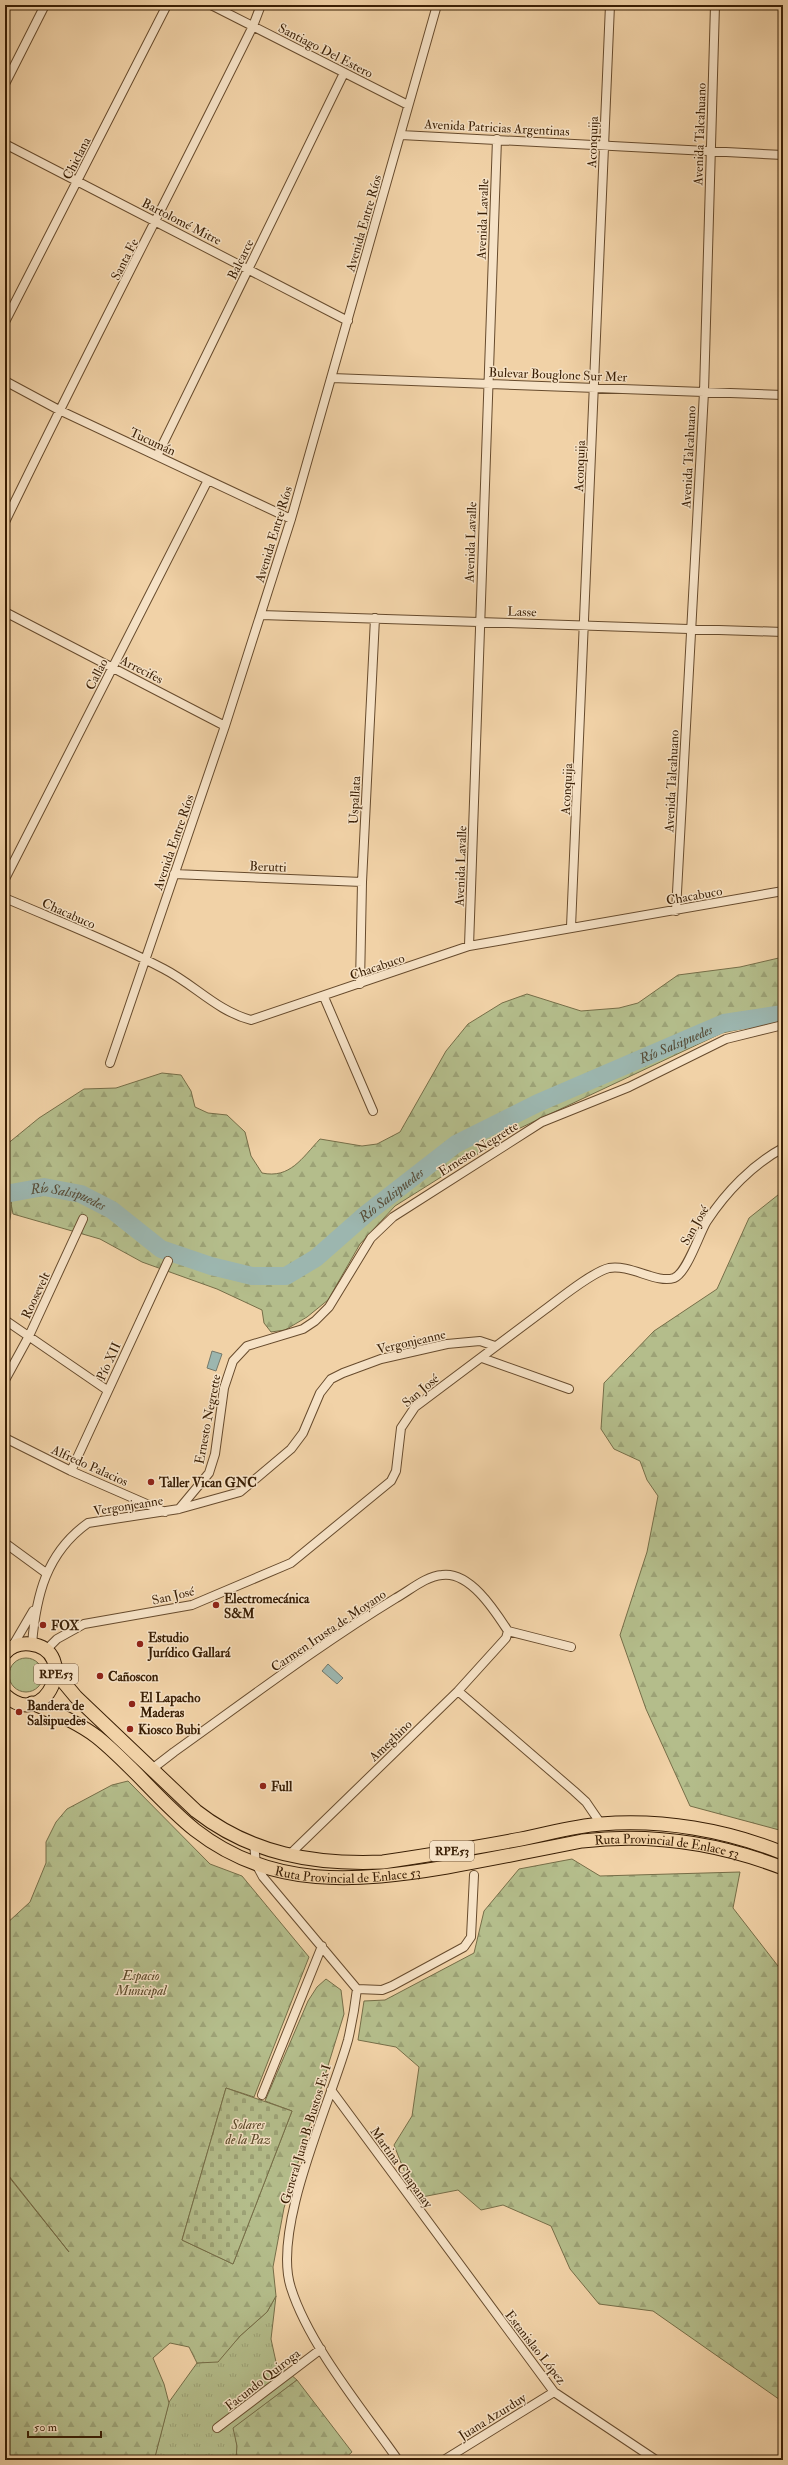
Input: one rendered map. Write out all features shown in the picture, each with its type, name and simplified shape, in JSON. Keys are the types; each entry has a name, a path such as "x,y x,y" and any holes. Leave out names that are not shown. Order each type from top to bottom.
{"main road":[{"name":"RPE53","path":"6,1700 20,1703 32,1703 47,1696 55,1681 56,1673 51,1657 45,1651 32,1644"},
{"path":"7,1651 32,1644"},
{"name":"Ruta Provincial de Enlace 53","path":"56,1673 76,1697 196,1811 216,1826 254,1844 288,1856 363,1863 383,1862 601,1824 655,1824 692,1827 731,1836 783,1853"},
{"name":"Ruta Provincial de Enlace 53","path":"32,1703 56,1713 96,1737 137,1773 195,1830 219,1846 256,1864 285,1872 335,1879 356,1879 454,1865 582,1841 638,1838 714,1846 783,1868"}],"street":[{"path":"5,84 45,5"},
{"name":"Chiclana","path":"5,322 167,5"},
{"name":"Santiago Del Estero","path":"211,5 344,74 408,105"},
{"name":"Santa Fe","path":"5,522 59,410 156,222 253,26 260,5"},
{"name":"Avenida Entre Ríos","path":"110,1063 225,726 291,519 437,5"},
{"name":"Aconquija","path":"571,928 585,626 610,5"},
{"name":"Avenida Talcahuano","path":"676,910 704,392 715,5"},
{"name":"Balcarce","path":"157,456 344,74"},
{"name":"Avenida Patricias Argentinas","path":"401,135 604,144 710,152 783,154"},
{"name":"Avenida Lavalle","path":"469,946 479,622 497,140"},
{"name":"Bartolomé Mitre","path":"5,144 348,321"},
{"name":"Bulevar Bouglone Sur Mer","path":"332,378 783,395"},
{"name":"Tucumán","path":"5,382 59,410 291,519"},
{"name":"Callao","path":"5,879 208,480"},
{"name":"Arrecifes","path":"5,612 225,726"},
{"name":"Lasse","path":"261,614 783,632"},
{"name":"Uspallata","path":"360,984 362,882 375,618"},
{"name":"Berutti","path":"174,874 362,882"},
{"name":"Chacabuco","path":"5,898 145,960 176,976 225,1011 251,1020 324,997 469,946 783,891"},
{"path":"324,997 373,1112"},
{"name":"Ernesto Negrette","path":"179,1509 209,1473 215,1454 227,1377 233,1361 247,1346 303,1329 315,1321 329,1308 371,1238 393,1217 542,1122 629,1087 726,1039 783,1025"},
{"name":"San José","path":"45,1651 57,1639 84,1624 192,1605 291,1563 391,1481 396,1471 401,1428 406,1417 415,1407 576,1287 608,1268 628,1269 664,1279 674,1278 682,1272 707,1222 730,1191 756,1166 783,1148"},
{"name":"Roosevelt","path":"5,1380 29,1336 83,1219"},
{"name":"Pío XII","path":"71,1471 107,1390 168,1261"},
{"path":"5,1320 107,1390"},
{"name":"Vergonjeanne","path":"32,1644 36,1607 46,1572 66,1543 88,1523 165,1512 240,1492 291,1449 303,1433 320,1394 331,1379 343,1373 381,1359 447,1344 480,1341 495,1346"},
{"path":"482,1358 569,1389"},
{"name":"Alfredo Palacios","path":"5,1438 71,1471 165,1512"},
{"path":"5,1543 46,1572"},
{"name":"Carmen Irusta de Moyano","path":"137,1773 174,1752 371,1614 427,1580 442,1574 454,1576 466,1582 482,1595 507,1635"},
{"name":"Vergonjeanne","path":"7,1651 36,1607"},
{"path":"507,1635 571,1647"},
{"name":"Ameghino","path":"288,1856 458,1691 507,1635"},
{"path":"458,1691 586,1802 601,1824"},
{"path":"254,1844 256,1864 263,1877 282,1902 322,1946 357,1989 382,1990 464,1947 471,1937 474,1875"},
{"path":"262,2095 322,1946"},
{"name":"General Juan B. Bustos Ex I","path":"357,1989 348,2040 306,2164 291,2220 286,2254 290,2288 306,2324 321,2349 398,2460"},
{"name":"Martina Chapanay","path":"331,2090 454,2258"},
{"name":"Estanislao López","path":"454,2258 554,2392 653,2459"},
{"name":"Facundo Quiroga","path":"217,2428 321,2349"},
{"name":"Juana Azurduy","path":"444,2460 554,2392"}],"green space":[{"path":"783,957 783,1020 722,1033 516,1130 395,1206 360,1244 328,1300 307,1317 285,1330 271,1332 264,1323 262,1310 217,1289 142,1262 100,1239 13,1214 4,1162 6,1145 39,1118 84,1089 116,1088 162,1073 181,1075 191,1091 195,1107 208,1113 227,1115 245,1132 251,1156 262,1173 280,1173 288,1170 301,1160 320,1139 362,1146 377,1144 400,1132 446,1051 468,1024 502,1003 527,994 581,1011 619,1008 638,1003 678,975 740,967"},
{"path":"5,1180 10,1194 11,1215 5,1237"},
{"path":"783,1191 783,1831 690,1806 646,1709 620,1635 647,1552 658,1496 647,1480 640,1461 614,1449 601,1429 604,1383 654,1331 717,1289 749,1218"},
{"path":"23,1658 29,1658 38,1663 42,1669 42,1681 38,1687 29,1692 23,1692 14,1687 9,1678 9,1672 14,1663"},
{"name":"Espacio Municipal","path":"128,1781 210,1864 242,1876 309,1957 254,2097 226,2088 182,2240 233,2264 292,2111 265,2101 308,2001 317,1987 326,1979 341,1990 344,2014 284,2208 273,2267 276,2296 267,2312 240,2336 218,2362 197,2363 189,2347 170,2343 153,2358 164,2384 169,2403 155,2457 150,2460 5,2460 5,2172 69,2252 5,2171 5,1925 30,1902 46,1863 46,1842 56,1822 67,1809 112,1785"},
{"path":"572,1859 600,1876 740,1872 733,1908 778,1966 783,1970 783,2402 653,2311 599,2304 570,2269 551,2226 503,2205 481,2210 458,2190 422,2197 405,2173 394,2145 412,2116 419,2067 396,2047 358,2040 364,2001 385,2000 474,1953 484,1911 519,1869"},
{"name":"Solares de la Paz","path":"226,2088 292,2111 233,2264 182,2240"},
{"path":"276,2296 271,2339 276,2362 297,2380 234,2428 237,2446 236,2460 150,2460 155,2456 169,2402 197,2363 218,2361 240,2336 267,2312"},
{"path":"297,2380 352,2452 343,2460 236,2460 237,2446 233,2428"}],"water":[{"path":"212,1351 222,1354 216,1371 207,1368"},
{"path":"328,1664 343,1678 337,1684 322,1671"}],"waterway":[{"name":"Río Salsipuedes","path":"5,1194 44,1187 81,1194 112,1210 161,1249 211,1266 252,1276 286,1276 316,1258 366,1214 456,1144 538,1103 724,1023 783,1014"}],"place":[{"name":"Taller Vican GNC","path":"151,1482"},
{"name":"Electromecánica S&M","path":"216,1605"},
{"name":"FOX","path":"43,1625"},
{"name":"Estudio Jurídico Gallará","path":"140,1644"},
{"name":"Cañoscon","path":"100,1676"},
{"name":"El Lapacho Maderas","path":"132,1704"},
{"name":"Bandera de Salsipuedes","path":"19,1712"},
{"name":"Kiosco Bubi","path":"130,1729"},
{"name":"Full","path":"263,1786"}]}
